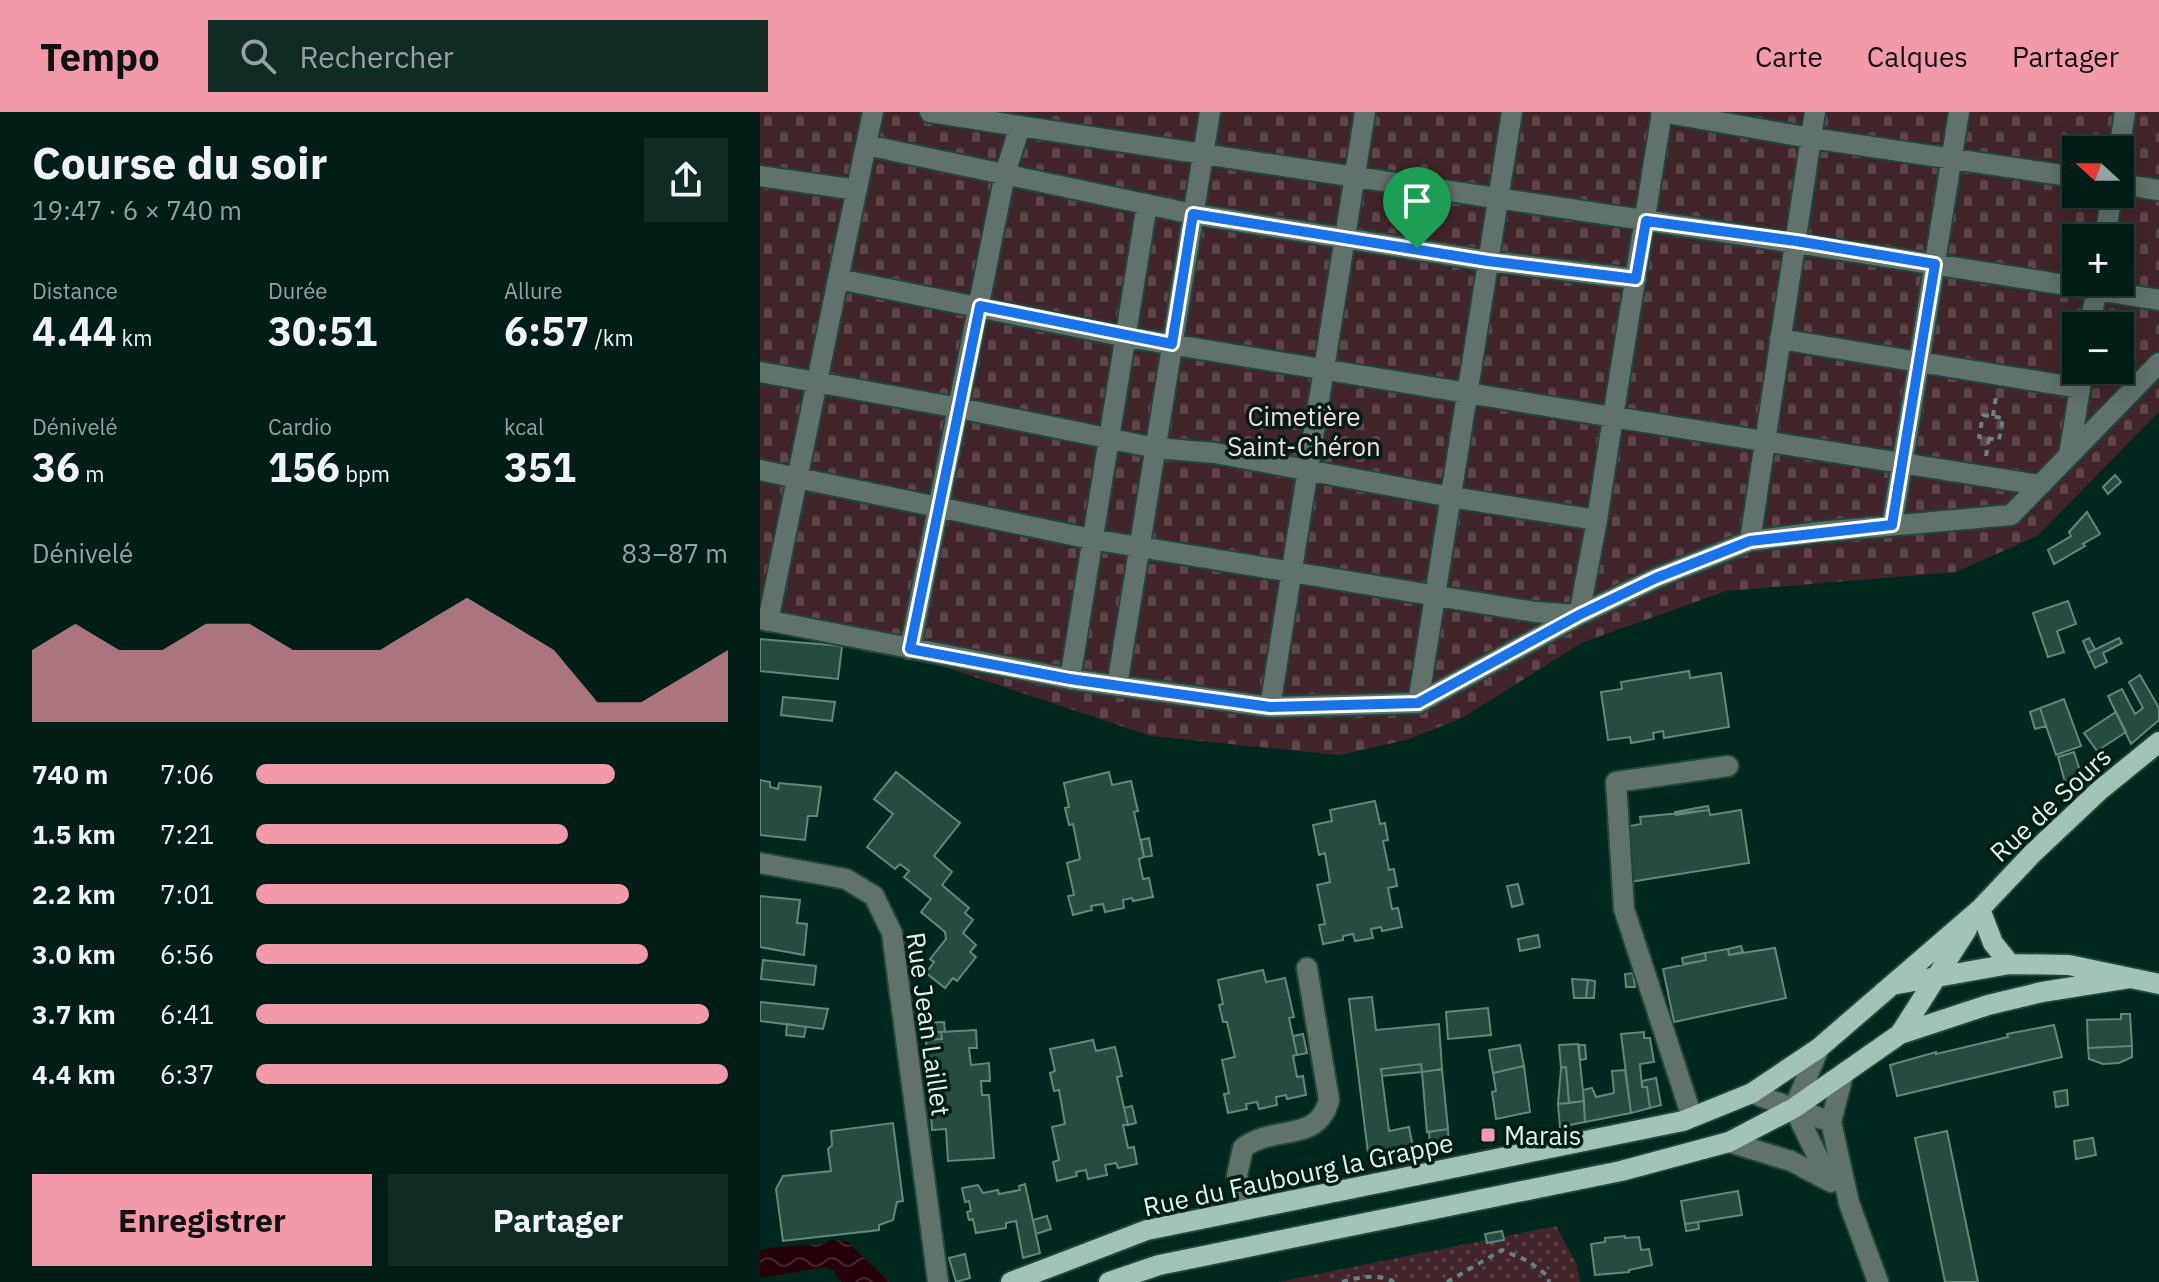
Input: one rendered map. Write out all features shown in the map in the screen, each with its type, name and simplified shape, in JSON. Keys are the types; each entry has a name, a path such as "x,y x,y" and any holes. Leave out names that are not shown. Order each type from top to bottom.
{"main road":[{"name":"Rue de Sours","path":"1892,985 1980,909 2032,854 2100,790 2159,742"},
{"name":"Rue de Sours","path":"1900,1034 1980,909"},
{"path":"1980,909 1993,943 2010,964"},
{"path":"1892,985 2010,964 2069,965 2159,984"},
{"path":"1109,1282 1159,1265 1621,1171 1729,1142 1794,1108 1900,1034 1988,1005 2130,978"},
{"name":"Rue du Faubourg la Grappe","path":"1011,1282 1147,1230 1692,1117 1752,1093 1819,1048 1892,985"}],"street":[{"path":"873,112 764,620 910,649 1070,679 1270,707 1418,703 1579,615 1656,578 1750,541 2011,515 2159,363"},
{"path":"930,112 2062,281"},
{"path":"1117,686 1210,112"},
{"path":"1270,707 1365,112"},
{"path":"1418,703 1512,112"},
{"path":"1579,615 1646,221 1661,112 1811,138 2062,175"},
{"path":"1750,541 1815,112"},
{"path":"1892,525 1959,112"},
{"path":"2121,136 2125,112"},
{"path":"910,649 1005,174 1020,126"},
{"path":"866,145 1193,214 1488,261 1636,279"},
{"path":"760,176 857,190"},
{"path":"2134,186 2159,190"},
{"path":"1070,679 1147,204"},
{"path":"838,279 1127,337 1765,443 2040,485"},
{"path":"2134,294 2159,300"},
{"path":"1780,339 1919,362 2062,377"},
{"path":"760,372 959,408 1109,440 1215,453 1451,497 1597,520"},
{"path":"2069,455 2081,384"},
{"path":"760,470 1091,539 1535,612 1579,615"},
{"path":"1692,1117 1624,909 1616,782 1728,766"},
{"name":"Rue Jean Laillet","path":"760,863 846,879 874,896 892,933 938,1282"},
{"path":"1246,1210 1237,1175 1243,1148 1266,1135 1304,1130 1317,1123 1326,1112 1329,1100 1307,968"},
{"path":"1819,1048 1794,1108 1828,1178 1849,1203"},
{"path":"1843,1075 1831,1122 1849,1203 1878,1282"},
{"path":"1752,1093 1831,1122"},
{"path":"1729,1142 1791,1161 1828,1178"}],"path":[{"path":"1983,415 2003,418 1999,440 1979,437 1983,415"},
{"path":"1447,1282 1502,1250 1528,1261 1548,1276 1549,1282"},
{"path":"1342,1282 1382,1275 1394,1282"}],"green space":[{"name":"Cimetière Saint-Chéron","path":"760,112 2159,112 2159,412 2037,536 1956,572 1726,591 1581,643 1462,718 1406,740 1340,755 1151,736 915,657 760,630"},
{"path":"1556,1226 1577,1265 1580,1282 1278,1282"}],"water":[{"path":"827,1239 848,1242 889,1282 841,1282 834,1271 826,1267 760,1278 760,1250 826,1244"}],"building":[{"path":"2115,475 2121,482 2108,494 2103,487"},
{"path":"2087,512 2100,534 2054,564 2048,550 2071,536 2069,532"},
{"path":"2068,601 2076,624 2057,631 2064,652 2048,657 2033,613"},
{"path":"2089,638 2095,649 2088,653 2083,641"},
{"path":"2119,638 2122,643 2103,653 2107,662 2095,668 2088,653"},
{"path":"760,639 842,646 838,679 760,671"},
{"path":"1689,671 1690,678 1721,673 1729,727 1664,738 1663,731 1653,733 1654,739 1631,743 1630,737 1608,740 1601,692 1622,689 1621,682"},
{"path":"2140,675 2159,708 2159,720 2131,744 2108,696 2122,689 2135,714 2143,708 2129,682"},
{"path":"783,697 835,702 832,721 781,715"},
{"path":"2064,699 2081,746 2056,755 2040,708"},
{"path":"2040,708 2046,726 2035,729 2030,712"},
{"path":"2116,712 2126,732 2097,751 2084,733"},
{"path":"2074,752 2080,771 2065,782 2058,757"},
{"path":"2080,771 2084,784 2070,796 2065,782"},
{"path":"896,772 960,823 934,856 952,872 942,885 969,908 965,913 973,920 963,933 976,945 970,952 976,957 957,981 953,978 945,988 926,973 934,962 930,959 946,939 945,932 921,912 931,899 904,877 909,871 900,864 895,869 867,847 893,814 874,799"},
{"path":"1109,772 1112,785 1131,781 1144,857 1139,859 1143,879 1149,878 1153,897 1123,900 1124,908 1105,912 1103,904 1091,906 1092,910 1073,915 1068,896 1074,895 1067,863 1080,859 1073,824 1069,825 1065,808 1069,807 1064,783"},
{"path":"760,780 770,782 770,787 778,789 779,783 821,787 817,816 808,816 805,840 760,835"},
{"path":"1375,801 1380,824 1385,823 1388,840 1383,841 1389,870 1394,869 1397,886 1388,888 1392,909 1398,908 1402,927 1382,931 1381,927 1371,929 1373,938 1355,941 1353,934 1343,936 1343,940 1323,944 1319,925 1325,924 1317,885 1330,882 1325,853 1319,855 1313,825 1332,821 1330,810"},
{"path":"1708,806 1709,810 1676,815 1675,812"},
{"path":"1709,810 1710,815 1741,810 1749,863 1629,882 1620,828 1641,824 1640,817"},
{"path":"1149,838 1152,856 1144,857 1141,840"},
{"path":"1518,884 1523,904 1512,907 1507,886"},
{"path":"760,896 800,900 797,923 807,924 804,955 760,947"},
{"path":"1538,935 1540,947 1520,951 1518,939"},
{"path":"1741,946 1743,952 1729,955 1728,949"},
{"path":"1775,948 1786,998 1674,1022 1663,969 1706,960 1705,953 1728,949 1729,955"},
{"path":"1705,953 1706,960 1683,964 1682,958"},
{"path":"763,960 816,966 814,985 761,979"},
{"path":"1263,970 1266,982 1285,978 1294,1017 1289,1018 1297,1055 1293,1056 1297,1077 1303,1076 1306,1095 1287,1099 1286,1095 1276,1097 1277,1105 1259,1109 1257,1102 1246,1104 1247,1109 1228,1113 1224,1094 1229,1093 1222,1060 1235,1057 1227,1022 1223,1022 1219,1005 1223,1004 1218,980"},
{"path":"1633,973 1635,987 1626,987 1625,974"},
{"path":"1572,979 1588,980 1586,998 1574,998"},
{"path":"1588,980 1595,981 1594,998 1586,998"},
{"path":"1372,997 1376,1030 1439,1024 1442,1069 1422,1072 1421,1064 1381,1069 1389,1131 1409,1127 1414,1153 1369,1161 1349,999"},
{"path":"760,1002 828,1009 823,1029 760,1021"},
{"path":"1488,1008 1491,1035 1448,1039 1446,1012"},
{"path":"2121,1014 2130,1014 2132,1046 2088,1048 2087,1020 2121,1019"},
{"path":"944,1022 945,1032 924,1032 924,1023"},
{"path":"787,1024 806,1027 804,1037 786,1035"},
{"path":"2054,1025 2062,1057 1897,1096 1890,1065"},
{"path":"976,1030 977,1048 969,1048 971,1065 989,1063 990,1081 981,1081 982,1095 989,1095 994,1158 948,1161 946,1129 932,1130 926,1040 942,1039 941,1032"},
{"path":"924,1032 941,1032 942,1039 926,1040"},
{"path":"1644,1032 1644,1038 1650,1038 1654,1062 1640,1064 1642,1087 1647,1087 1650,1108 1631,1113 1621,1034"},
{"path":"1303,1034 1307,1053 1297,1055 1293,1036"},
{"path":"1093,1040 1096,1051 1115,1047 1122,1076 1117,1077 1128,1125 1123,1125 1128,1148 1134,1147 1137,1164 1118,1168 1116,1163 1105,1165 1107,1175 1088,1179 1086,1170 1076,1172 1077,1176 1057,1181 1053,1162 1059,1160 1052,1127 1065,1124 1059,1090 1054,1091 1050,1073 1055,1071 1050,1049"},
{"path":"1578,1044 1584,1101 1569,1103 1566,1067 1561,1068 1559,1045"},
{"path":"1520,1045 1524,1066 1493,1073 1489,1050"},
{"path":"1579,1045 1585,1045 1586,1059 1580,1060"},
{"path":"2132,1046 2132,1057 2119,1063 2103,1064 2089,1059 2088,1048"},
{"path":"1421,1064 1422,1072 1382,1076 1381,1069"},
{"path":"1524,1066 1530,1112 1496,1119 1493,1073"},
{"path":"1566,1067 1569,1103 1558,1104 1561,1068"},
{"path":"1442,1069 1448,1129 1427,1132 1422,1072"},
{"path":"1625,1070 1631,1113 1585,1122 1583,1090 1592,1088 1596,1097 1614,1093 1612,1071"},
{"path":"1656,1078 1661,1105 1650,1108 1647,1087 1642,1087 1642,1081"},
{"path":"2067,1090 2068,1105 2056,1107 2054,1092"},
{"path":"1584,1101 1585,1122 1560,1127 1558,1104"},
{"path":"1132,1106 1136,1123 1128,1125 1124,1108"},
{"path":"893,1123 903,1201 897,1202 893,1220 879,1225 879,1230 783,1241 776,1189 783,1176 831,1171 828,1149 832,1145 831,1131"},
{"path":"1448,1129 1449,1148 1430,1150 1429,1132"},
{"path":"1496,1131 1496,1136 1482,1138 1481,1133"},
{"path":"1947,1131 1978,1282 1945,1282 1915,1138"},
{"path":"2093,1138 2096,1155 2076,1159 2074,1141"},
{"path":"1025,1184 1040,1253 1023,1258 1016,1221 1006,1223 1006,1228 976,1233 973,1219 969,1220 967,1212 971,1211 969,1201 965,1202 962,1188 978,1185 983,1193 998,1190 999,1194 1020,1190 1019,1186"},
{"path":"1738,1191 1742,1215 1685,1224 1681,1201"},
{"path":"1047,1216 1051,1229 1036,1234 1033,1220"},
{"path":"1698,1222 1699,1229 1686,1231 1685,1224"},
{"path":"1502,1231 1504,1240 1487,1243 1485,1234"},
{"path":"1639,1237 1641,1250 1649,1249 1652,1265 1629,1272 1595,1275 1591,1244 1605,1242 1605,1238"},
{"path":"965,1254 970,1278 956,1282 949,1258"}],"place":[{"name":"Marais","path":"1488,1135"}],"route":[{"path":"1193,214 1417,249 1636,279 1646,221 1935,264 1892,525 1750,541 1656,578 1579,615 1418,703 1270,707 1070,679 910,649 980,306 1172,344 1193,214"}]}
